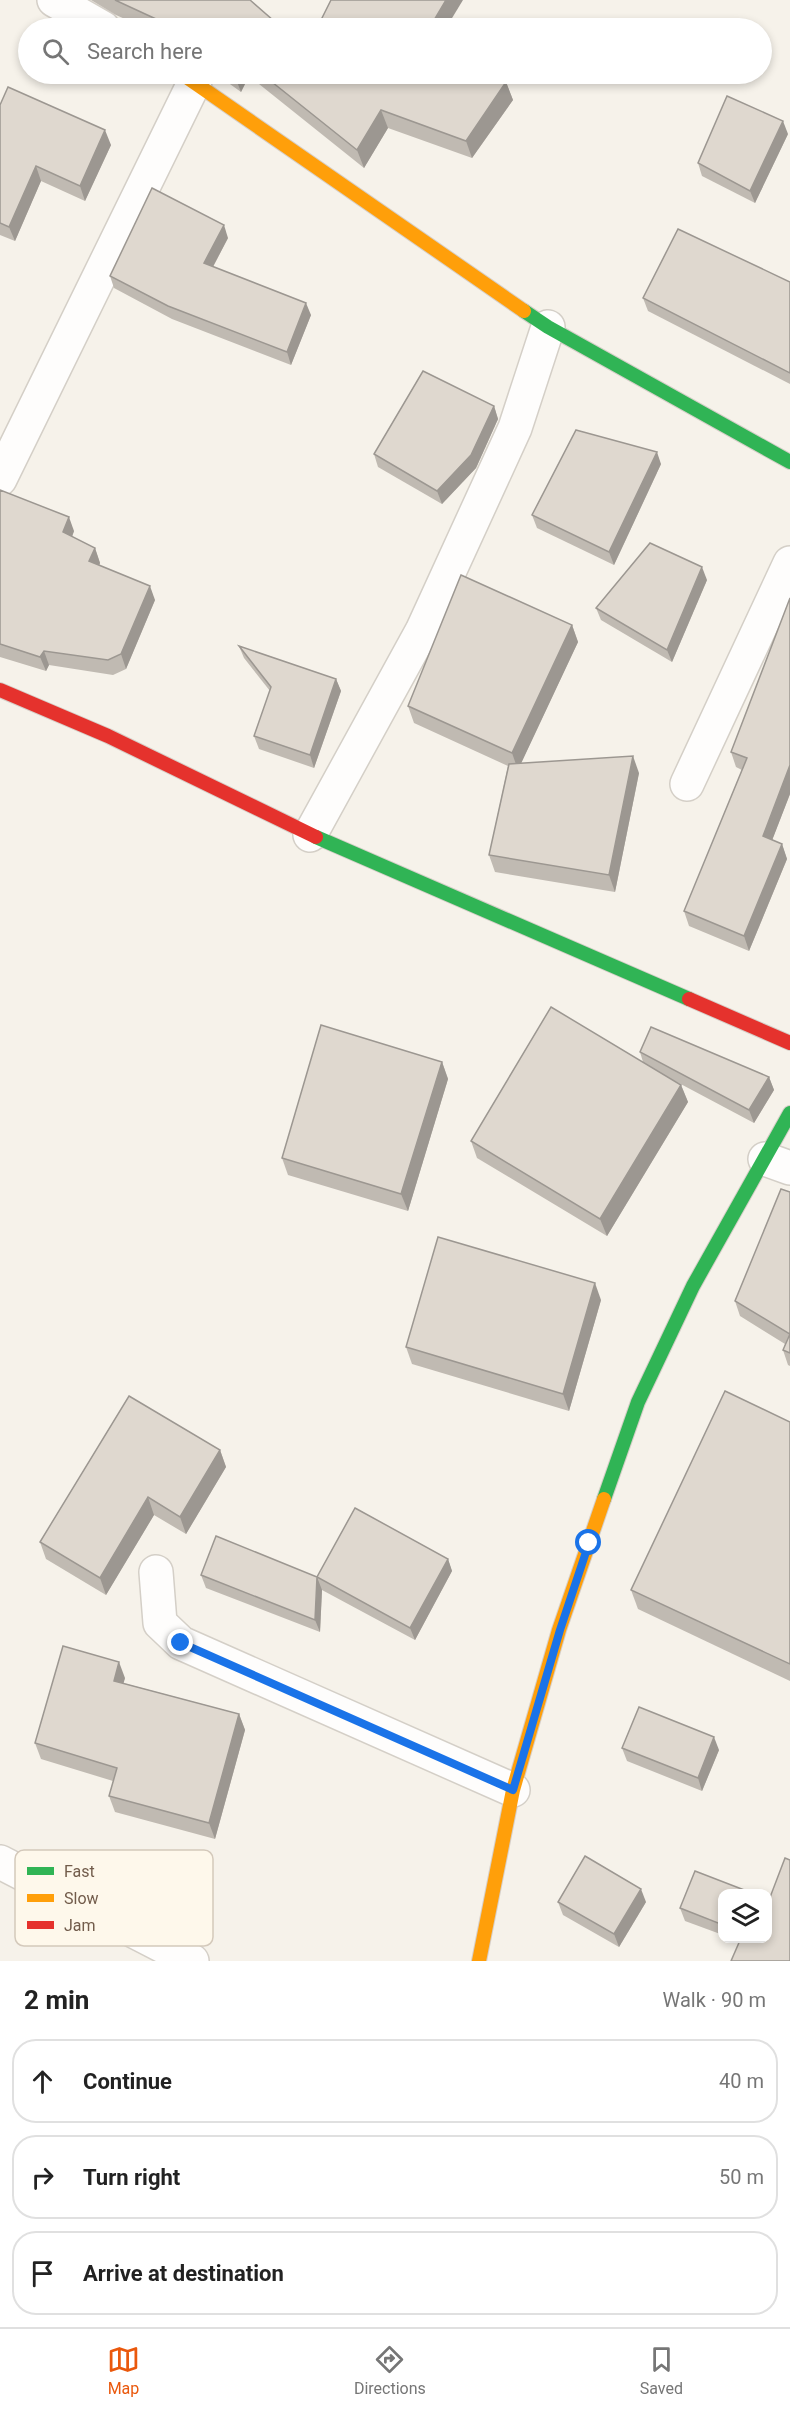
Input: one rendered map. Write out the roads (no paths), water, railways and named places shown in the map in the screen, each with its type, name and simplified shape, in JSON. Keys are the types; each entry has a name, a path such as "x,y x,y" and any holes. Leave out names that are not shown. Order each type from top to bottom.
{"street":[{"path":"54,0 86,18"},
{"path":"0,479 185,84"},
{"path":"198,84 548,327 790,462"},
{"path":"310,835 422,631 515,428 548,327"},
{"path":"687,784 790,563"},
{"path":"0,690 108,736 310,835 790,1043"},
{"path":"479,1961 513,1790 560,1630 638,1402 693,1286 778,1164 790,1113"},
{"path":"156,1572 160,1623 181,1643 513,1790"},
{"path":"0,1862 15,1870"},
{"path":"163,1946 192,1961"}]}
